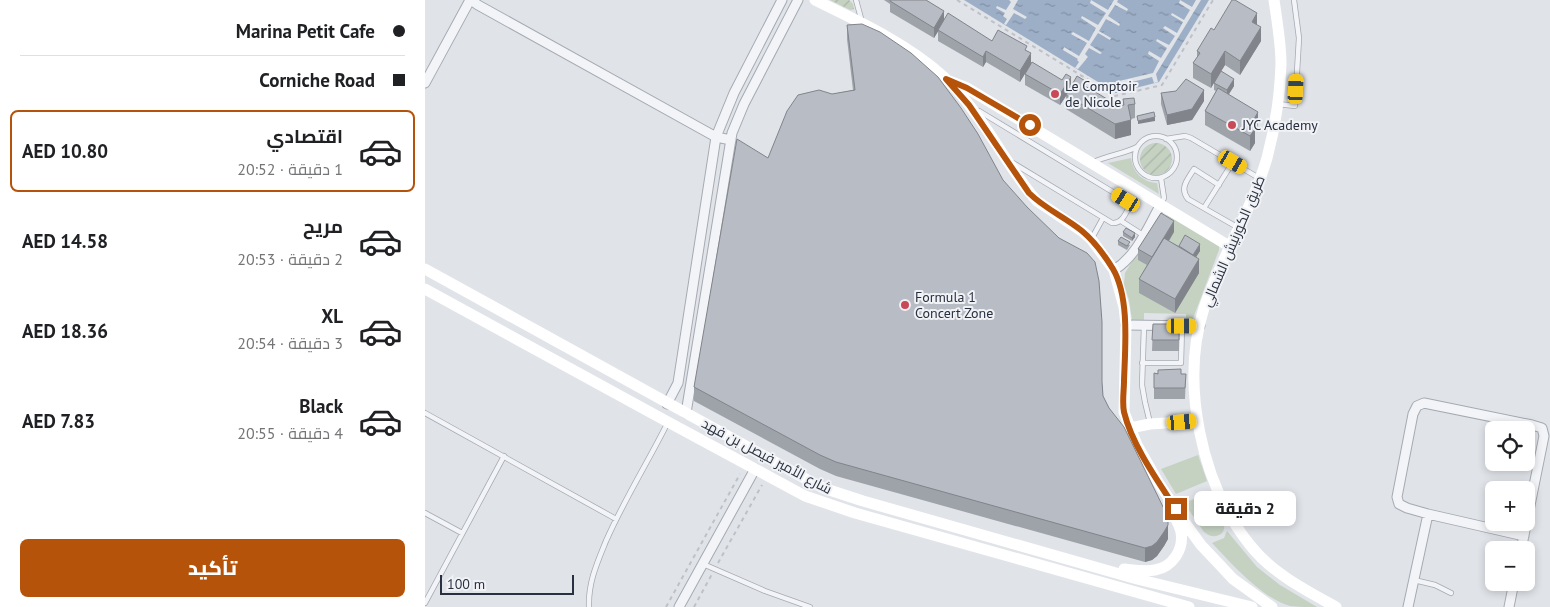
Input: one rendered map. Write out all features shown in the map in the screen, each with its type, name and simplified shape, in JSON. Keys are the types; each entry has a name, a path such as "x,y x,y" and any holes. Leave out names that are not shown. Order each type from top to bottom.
{"main road":[{"path":"815,0 891,39 946,79 969,105 1029,193 1037,201 1071,223 1091,239 1114,270 1125,307 1123,406 1130,428 1181,529 1181,539 1180,549 1175,559 1168,566 1157,570 1137,571 1087,565"},
{"name":"طريق الكورنيش الشمالي","path":"1274,0 1281,63 1277,104 1267,158 1239,228 1229,246 1207,299 1200,326 1194,367 1197,421 1215,483 1226,509 1251,546 1286,578 1335,607"},
{"path":"946,79 967,88 1229,246"},
{"name":"شارع الأمير فيصل بن فهد","path":"425,269 667,404 823,488 1137,579 1252,607"},
{"name":"شارع الأمير فيصل بن فهد","path":"425,288 805,496 840,509 1189,607"},
{"path":"529,345 537,332"},
{"path":"1130,428 1151,424 1197,421"},
{"path":"1149,466 1201,545 1233,579 1272,607"}],"street":[{"path":"425,83 470,0 716,137 731,140"},
{"path":"667,404 678,383 716,137 733,93 782,0"},
{"path":"686,413 731,140 737,118 798,0"},
{"path":"1114,270 1124,264 1131,256 1161,204"},
{"path":"1126,325 1200,326"},
{"path":"1523,541 1524,536 1544,436 1542,428 1424,403 1417,406 1413,414 1397,497 1399,504 1428,514 1524,536"},
{"path":"679,607 755,469"},
{"path":"1408,607 1428,514"},
{"path":"1509,607 1512,591"}],"lane":[{"path":"856,0 862,23"},
{"path":"1277,104 1295,106 1299,38 1294,0"},
{"path":"969,105 1129,202 1129,209 1121,222 1112,223 1005,158"},
{"path":"1092,162 1103,157 1133,150 1147,138 1153,136 1166,138 1185,136 1259,178"},
{"path":"1137,147 1135,160 1141,172 1153,178 1161,178 1173,170 1176,164 1176,149 1166,138"},
{"path":"1204,208 1233,162"},
{"path":"1219,185 1194,169 1184,185 1185,195 1188,199 1239,228"},
{"path":"1109,190 1117,177"},
{"path":"1161,178 1164,198 1161,204"},
{"path":"1091,239 1103,218"},
{"path":"1121,222 1143,235"},
{"path":"1144,326 1143,394 1151,424"},
{"path":"1143,363 1181,363 1182,326"},
{"path":"425,413 616,519"},
{"path":"589,607 590,584 616,519 668,422"},
{"path":"425,604 503,456"},
{"path":"425,513 462,533"},
{"path":"703,564 765,591 810,607"},
{"path":"1414,580 1435,585 1451,593"}],"path":[{"path":"957,0 1115,96 1162,85 1213,0"},
{"path":"666,607 740,474"},
{"path":"694,607 761,486 764,484"}],"green space":[{"path":"830,0 849,0 853,4 854,9 850,10"},
{"path":"1156,143 1168,147 1172,159 1168,171 1156,175 1144,171 1140,159 1144,147"},
{"path":"1131,158 1134,168 1139,175 1147,181 1157,183 1159,194 1108,163"},
{"path":"1167,215 1219,246 1219,250 1192,321 1186,322 1186,314 1144,313 1144,321 1133,321 1124,284 1125,273 1158,219"},
{"path":"1198,455 1207,481 1176,494 1161,469"},
{"path":"1211,492 1224,521 1223,532 1215,536 1204,532 1184,503"},
{"path":"1227,531 1257,567 1280,585 1317,607 1290,606 1269,596 1258,588 1212,543 1224,538"}],"water":[{"path":"964,0 1209,0 1159,82 1116,93"}],"pier":[{"path":"1009,0 1018,0 1013,9 1027,17 1025,19 1014,13 1006,25 1004,24 1007,19 1003,16 1005,13 996,8 997,6 1006,10 1011,2"},
{"path":"1091,0 1108,10 1114,0 1118,0 1117,2 1128,9 1127,11 1115,5 1108,16 1120,24 1119,26 1106,19 1099,31 1111,38 1110,40 1098,33 1090,45 1102,53 1100,54 1089,48 1085,54 1088,57 1078,69 1075,68 1079,62 1078,59 1063,50 1064,47 1079,56 1087,43 1071,34 1073,32 1089,41 1096,28 1081,18 1082,16 1098,25 1106,13 1090,3"},
{"path":"1180,0 1192,7 1196,0 1201,0 1156,74 1158,82 1154,83 1152,77 1120,85 1119,81 1153,73 1159,61 1148,54 1149,51 1161,58 1167,48 1156,41 1157,39 1169,45 1175,36 1163,28 1165,26 1177,33 1183,22 1171,15 1172,13 1184,20 1190,10 1179,3"}],"building":[{"path":"890,0 926,0 944,11 934,28"},
{"path":"1232,0 1257,13 1252,22 1261,27 1240,61 1225,51 1211,74 1193,63 1200,53 1197,51 1211,28 1214,30"},
{"path":"948,13 992,41 998,30 1027,46 1025,50 1031,53 1020,71 986,51 983,57 938,30"},
{"name":"Formula 1 Concert Zone","path":"862,24 880,32 911,53 938,77 978,134 1003,180 1059,238 1087,253 1095,262 1099,281 1102,322 1103,396 1109,408 1124,427 1168,517 1168,525 1157,542 1152,546 1145,548 836,462 694,387 737,139 768,158 787,111 798,95 819,90 832,94 855,90 847,25"},
{"path":"1032,62 1062,80 1066,74 1071,77 1060,94 1025,74"},
{"path":"1221,71 1234,79 1227,90 1214,83"},
{"path":"1077,76 1087,82 1085,86 1119,106 1124,105 1123,99 1134,98 1135,104 1128,105 1131,120 1115,124 1066,95"},
{"path":"1186,79 1204,90 1192,109 1167,115 1161,93 1176,91"},
{"path":"1218,88 1258,112 1250,126 1255,129 1250,136 1205,111"},
{"path":"1154,112 1155,117 1138,121 1137,116"},
{"path":"1161,213 1174,221 1152,257 1138,249"},
{"path":"1126,228 1135,233 1132,238 1123,232"},
{"path":"1185,235 1200,244 1193,255 1179,246"},
{"path":"1121,237 1130,242 1127,246 1118,241"},
{"path":"1164,238 1199,259 1175,299 1139,279"},
{"path":"1153,324 1179,324 1179,340 1152,340"},
{"path":"1181,369 1181,374 1186,374 1185,388 1154,388 1154,373 1158,374 1158,370"}],"place":[{"name":"Le Comptoir de Nicole","path":"1055,94"},
{"name":"JYC Academy","path":"1232,125"},
{"name":"Formula 1 Concert Zone","path":"905,305"}],"route":[{"path":"1030,125 967,88 946,79 969,105 1029,193 1037,201 1071,223 1091,239 1114,270 1125,307 1124,412 1137,444 1158,482 1176,509"}]}
